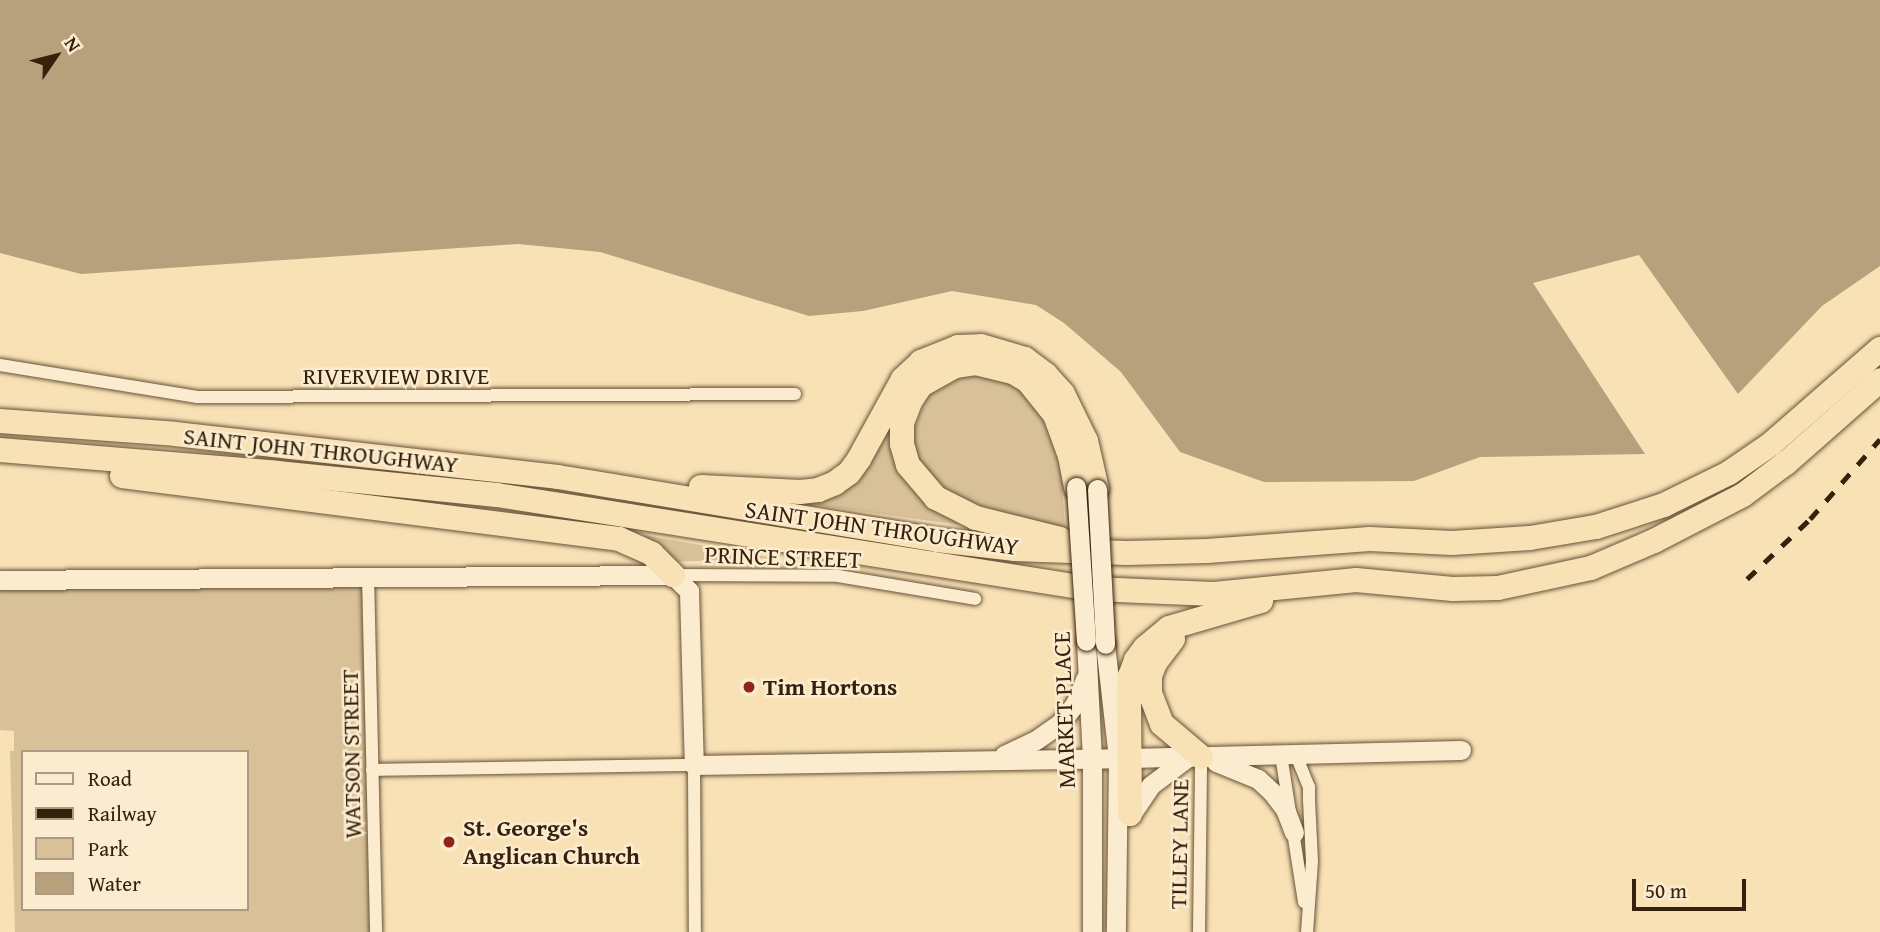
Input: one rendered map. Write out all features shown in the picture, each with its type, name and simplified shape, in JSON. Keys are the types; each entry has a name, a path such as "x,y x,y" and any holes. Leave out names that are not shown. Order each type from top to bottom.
{"highway":[{"path":"558,477 775,492 818,490 849,473 871,441 903,379 920,362 958,347 981,346 1025,359 1046,374 1063,394 1086,441 1086,488"},
{"name":"SAINT JOHN THROUGHWAY","path":"0,421 175,434 558,477 937,540 1015,549 1126,553 1207,551 1370,539 1452,543 1530,538 1596,527 1664,505 1729,473 1810,413 1880,349"},
{"path":"1086,488 1070,456 1055,415 1028,381 1013,372 976,363 955,366 929,380 911,400 902,423 902,444 908,466 936,498 976,518 1014,530 1126,553"},
{"name":"SAINT JOHN THROUGHWAY","path":"0,450 497,495 1092,589 1214,594 1356,580 1453,589 1498,587 1544,580 1591,568 1654,541 1743,495 1786,463 1880,380"},
{"path":"0,460 598,535 619,539 652,554 673,575"},
{"name":"SAINT JOHN THROUGHWAY","path":"1021,579 1170,581 1356,566 1509,571 1563,564 1654,541"},
{"path":"1130,814 1124,758 1130,676 1136,660 1169,628 1298,593 1339,589 1453,589"},
{"path":"1195,620 1175,636 1155,663 1150,676 1150,693 1162,724 1195,757"}],"street":[{"name":"RIVERVIEW DRIVE","path":"0,365 197,397 795,394"},
{"name":"MARKET PLACE","path":"1086,488 1096,643 1124,758 1116,928"},
{"path":"0,580 368,575 673,575 688,591 694,765 695,932"},
{"name":"WATSON STREET","path":"368,575 376,932"},
{"name":"PRINCE STREET","path":"673,575 838,576 975,599"},
{"name":"MARKET PLACE","path":"1092,932 1092,759 1087,671 1096,643"},
{"path":"998,758 1036,740 1060,723 1075,704 1087,671"},
{"path":"372,770 998,758 1092,759 1461,750"},
{"path":"1288,755 1294,832 1307,926"},
{"path":"1288,755 1308,787 1312,861 1307,926"},
{"path":"1116,928 1130,814 1151,785 1195,757"},
{"path":"1195,757 1258,779 1285,809 1294,832"},
{"name":"TILLEY LANE","path":"1195,757 1199,932"}],"green space":[{"path":"972,373 1016,385 1043,413 1067,486 1062,486 1065,527 1006,519 943,493 915,456 913,431 927,397 943,383"},
{"path":"890,425 960,525 793,502"},
{"path":"644,535 773,558 672,562 646,541"},
{"path":"368,575 376,932 15,932 10,751 14,751 14,731 0,730 0,580"}],"water":[{"path":"0,0 1880,0 1880,266 1822,306 1738,394 1639,255 1533,283 1645,454 1480,457 1414,481 1264,482 1180,452 1121,372 1064,323 1036,305 952,291 863,311 809,316 600,252 518,244 81,274 0,253"}],"railway":[{"path":"1747,579 1810,519 1880,439"}],"place":[{"name":"Tim Hortons","path":"749,687"},
{"name":"St. George's Anglican Church","path":"449,842"}]}
